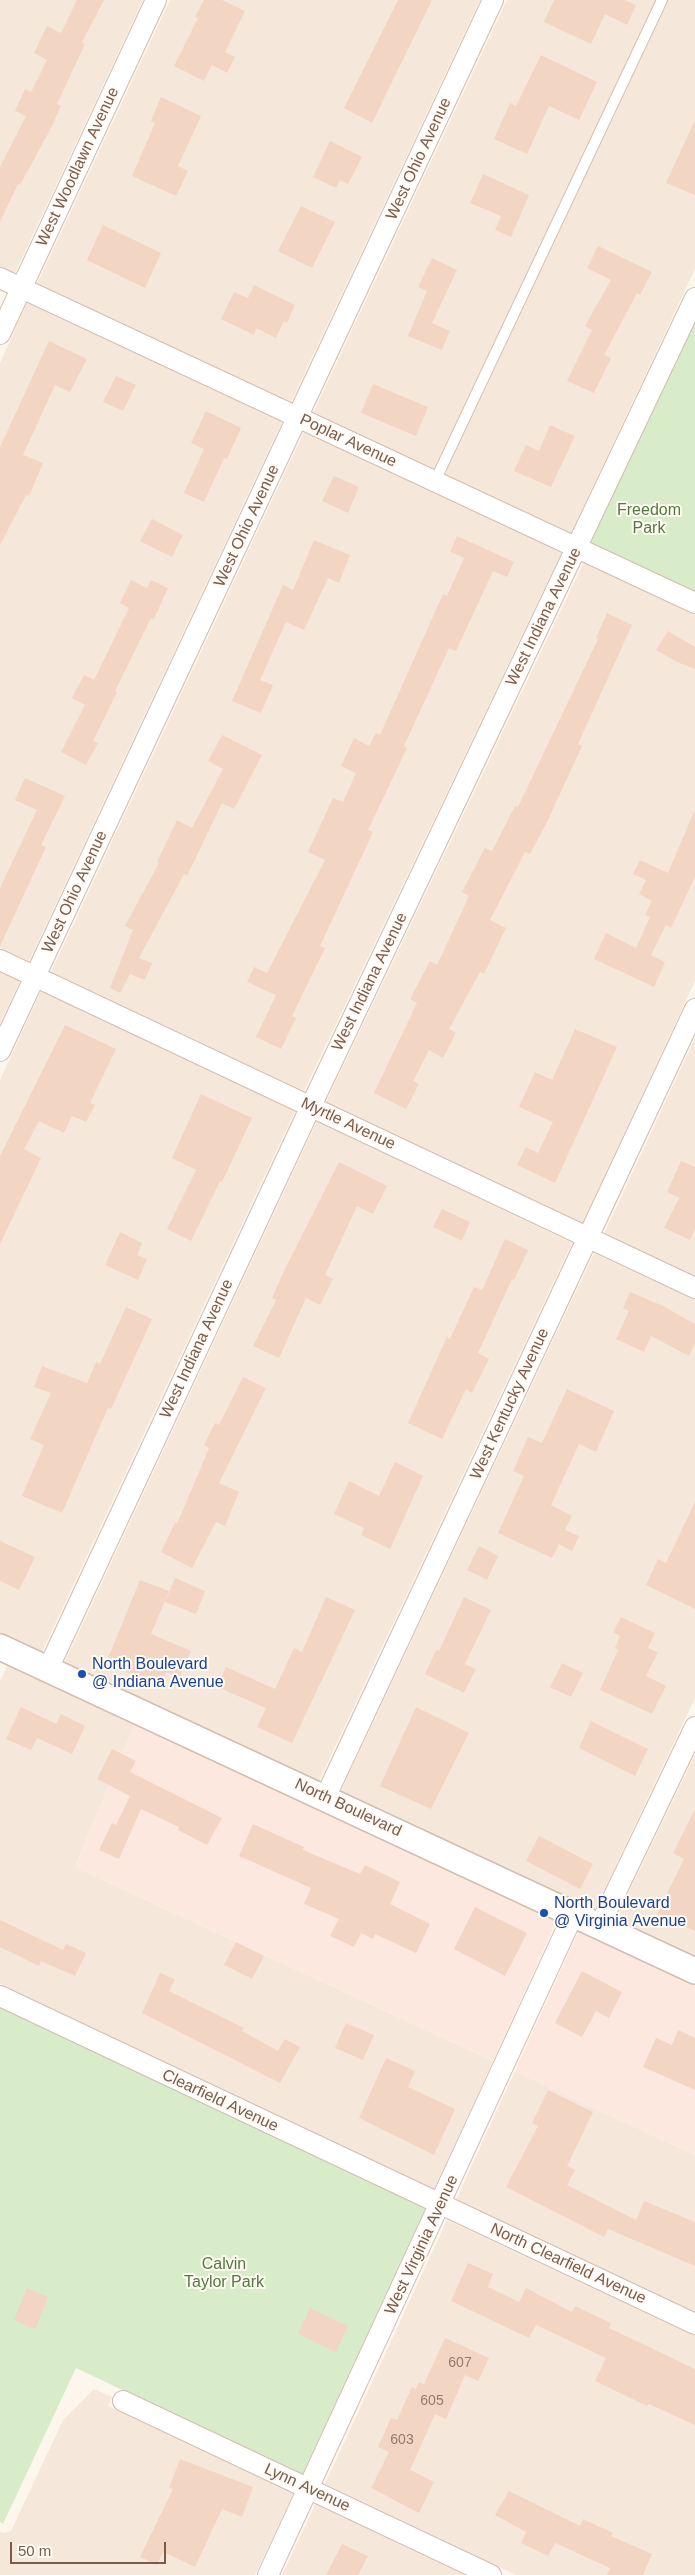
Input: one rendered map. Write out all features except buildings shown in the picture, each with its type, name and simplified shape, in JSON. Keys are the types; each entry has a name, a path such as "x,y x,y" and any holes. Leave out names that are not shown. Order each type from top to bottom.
{"street":[{"name":"West Woodlawn Avenue","path":"0,334 156,0"},
{"name":"West Ohio Avenue","path":"0,1051 493,0"},
{"name":"Poplar Avenue","path":"0,278 695,603"},
{"name":"West Indiana Avenue","path":"48,1668 311,1106 695,298"},
{"name":"Myrtle Avenue","path":"0,960 695,1288"},
{"name":"West Kentucky Avenue","path":"325,1798 695,1009"},
{"name":"North Boulevard","path":"1,1650 48,1668 695,1971"},
{"path":"600,1925 695,1727"},
{"name":"West Virginia Avenue","path":"268,2575 441,2205 574,1913"},
{"name":"Clearfield Avenue","path":"0,1996 441,2205"},
{"name":"North Clearfield Avenue","path":"441,2205 695,2324"},
{"name":"Lynn Avenue","path":"123,2401 491,2575"}],"lane":[{"path":"435,481 662,0"}],"shaded area":[{"path":"0,0 143,0 15,273 0,267"},
{"path":"170,0 480,0 291,402 37,284"},
{"path":"507,0 695,0 695,269 571,533 313,413"},
{"path":"27,303 282,422 29,961 0,948 0,363"},
{"path":"304,432 562,552 304,1091 51,972"},
{"path":"584,562 695,615 695,981 582,1224 326,1102"},
{"path":"0,972 20,981 0,1023"},
{"path":"41,991 295,1111 41,1654 0,1635 0,1080"},
{"path":"695,1038 695,1277 604,1234"},
{"path":"317,1121 572,1243 318,1783 64,1664"},
{"path":"594,1253 695,1300 695,1698 594,1911 340,1793"},
{"path":"9,1663 136,1721 75,1867 493,2061 434,2190 0,1984 0,1681"},
{"path":"136,1721 558,1918 493,2061 75,1867"},
{"path":"695,1755 695,1958 615,1921"},
{"path":"580,1928 695,1982 695,2155 515,2071"},
{"path":"515,2071 695,2155 695,2312 456,2200"},
{"path":"447,2220 695,2336 695,2575 516,2575 325,2484"},
{"path":"94,2389 112,2397 108,2406 294,2493 255,2575 0,2575 0,2532 11,2531 63,2420"},
{"path":"316,2503 466,2575 282,2575"}],"green space":[{"name":"Freedom Park","path":"695,314 695,593 587,543"},
{"name":"Calvin Taylor Park","path":"0,2007 418,2201 426,2209 426,2221 306,2477 76,2368 3,2524 0,2522"}],"place":[{"name":"North Boulevard @ Indiana Avenue","path":"82,1674"},
{"name":"North Boulevard @ Virginia Avenue","path":"544,1913"}]}
